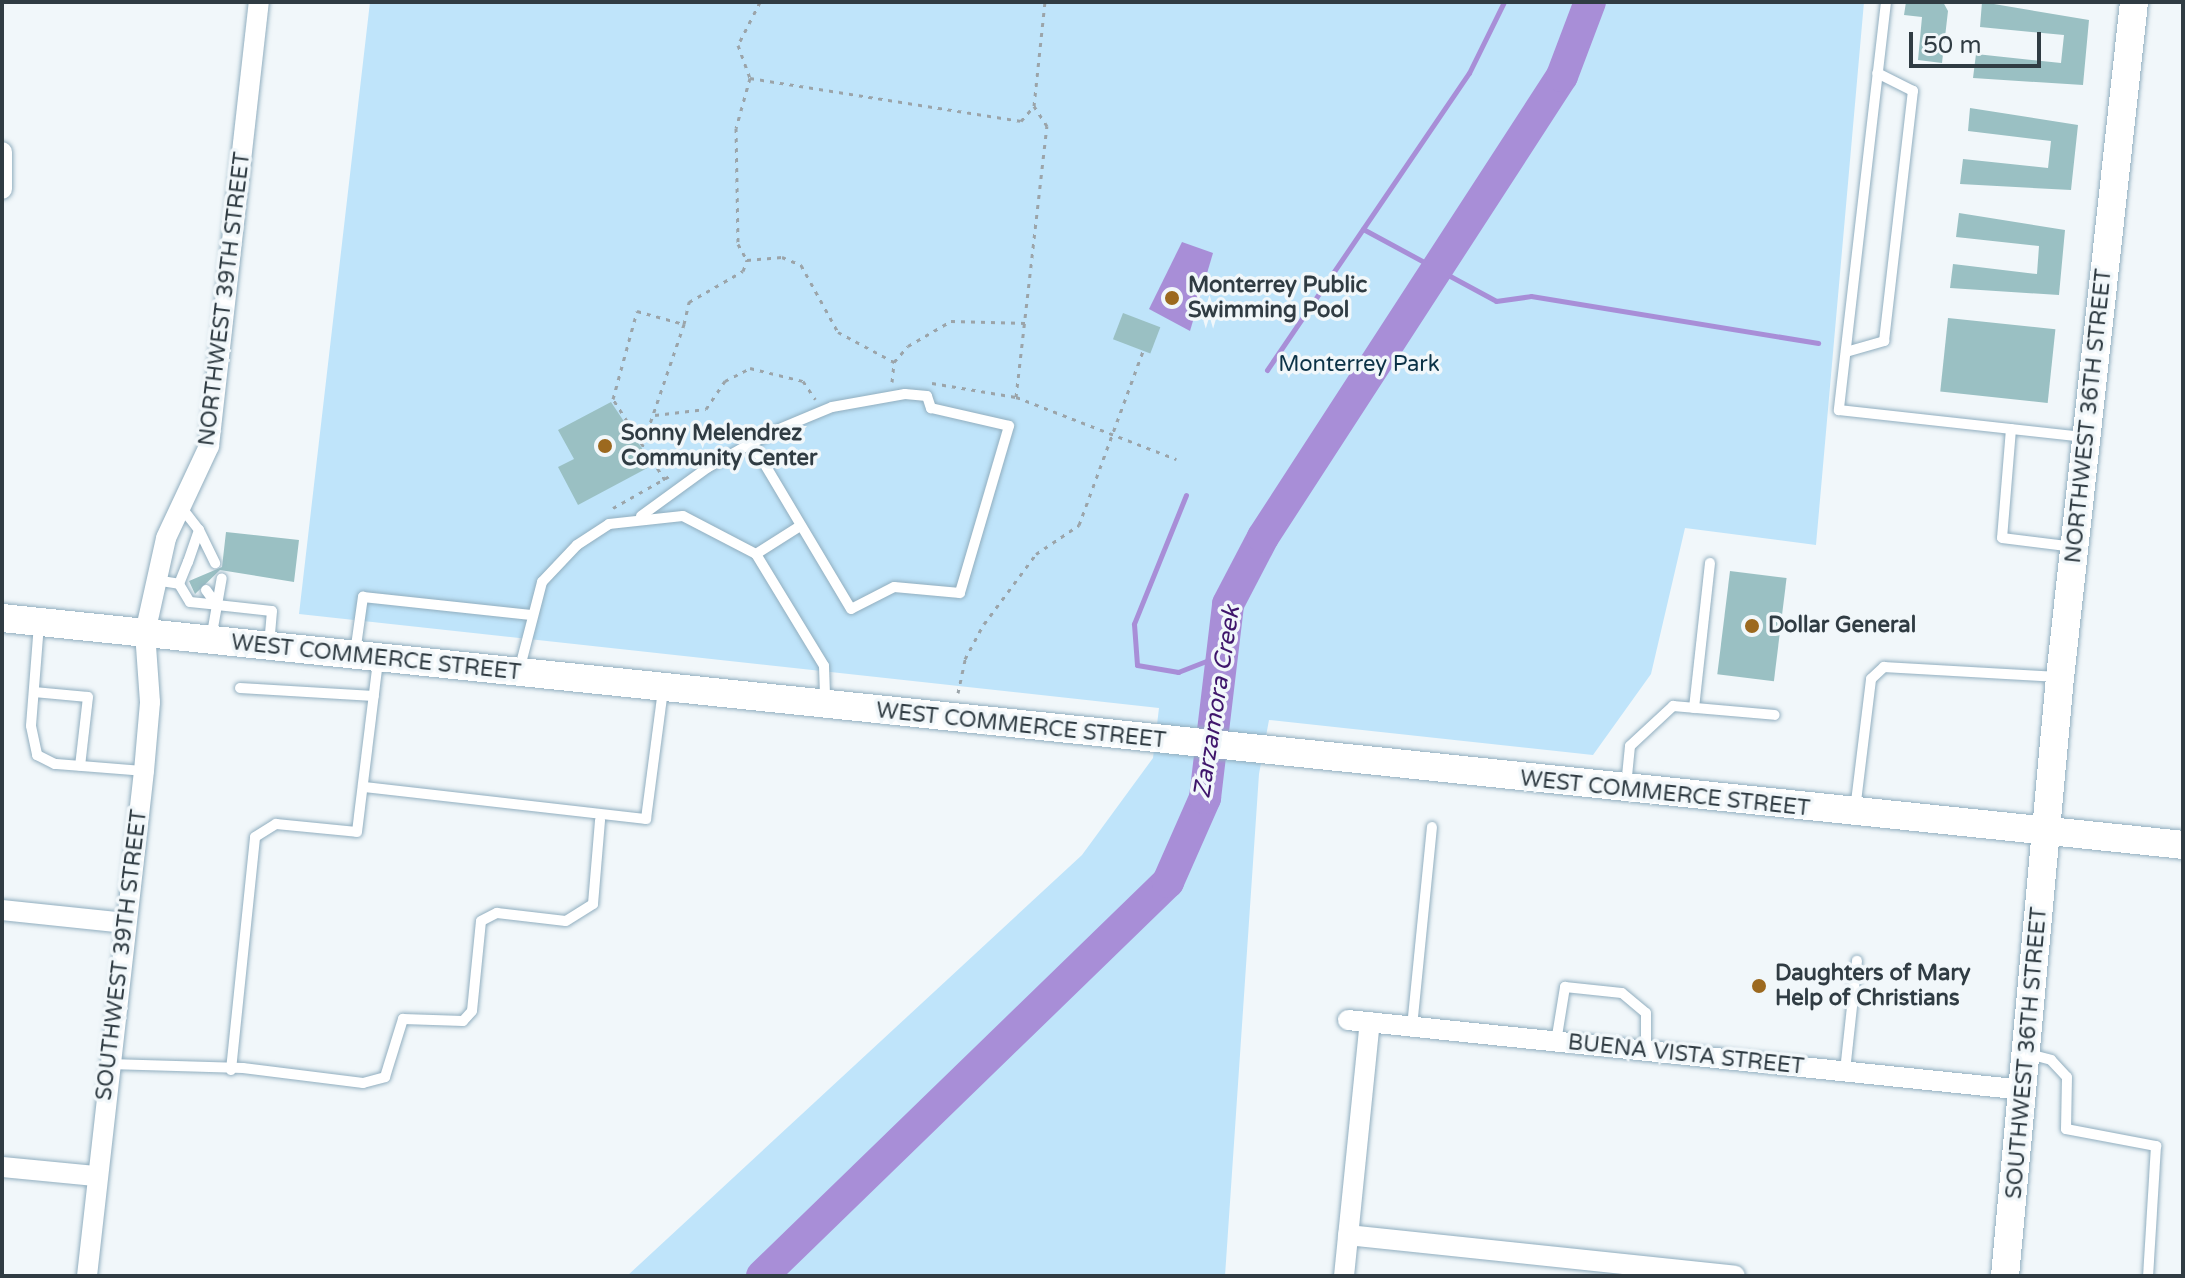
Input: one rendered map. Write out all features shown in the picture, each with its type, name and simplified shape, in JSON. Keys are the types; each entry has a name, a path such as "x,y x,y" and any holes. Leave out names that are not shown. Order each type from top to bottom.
{"main road":[{"name":"NORTHWEST 36TH STREET","path":"2047,830 2060,678 2134,2"},
{"name":"WEST COMMERCE STREET","path":"2,618 1854,814 2183,845"},
{"name":"SOUTHWEST 36TH STREET","path":"2005,1276 2047,830"}],"street":[{"name":"NORTHWEST 39TH STREET","path":"145,633 154,580 211,438 259,2"},
{"path":"2,189 4,152"},
{"name":"SOUTHWEST 39TH STREET","path":"87,1276 144,771 150,702 145,633"},
{"path":"2,910 125,923"},
{"name":"BUENA VISTA STREET","path":"1348,1020 2024,1090"},
{"path":"1344,1276 1370,1022"},
{"path":"2,1167 96,1176"},
{"path":"1348,1235 1735,1276"}],"lane":[{"path":"1886,2 1839,410 2087,437"},
{"path":"1846,352 1884,341 1913,91 1877,73"},
{"path":"518,673 542,582 577,545 641,516 752,443 832,407 905,394 927,396 931,408 1009,426 960,593 894,587 851,609 797,528 752,443"},
{"path":"2011,429 2002,538 2075,547"},
{"path":"182,508 199,530 215,563"},
{"path":"641,516 683,516 756,554 824,666 825,705"},
{"path":"756,554 797,528"},
{"path":"179,584 199,530"},
{"path":"188,562 197,575"},
{"path":"1694,708 1710,563"},
{"path":"211,641 222,578"},
{"path":"154,580 179,584 190,602 272,611 269,647"},
{"path":"206,590 217,605"},
{"path":"231,1070 255,837 276,824 357,832 374,696 366,657 363,597 531,615"},
{"path":"39,622 34,692 37,755 80,766 144,771"},
{"path":"1854,814 1871,679 1884,667 2060,678"},
{"path":"240,688 374,696"},
{"path":"365,787 600,820 646,819 663,688"},
{"path":"34,692 88,697 80,766"},
{"path":"1625,790 1630,746 1644,726 1673,706 1775,715"},
{"path":"109,1064 231,1070 363,1083 385,1077 403,1019 463,1021 472,1011 481,921 497,913 566,921 593,904 600,820"},
{"path":"1412,1027 1432,827"},
{"path":"1845,1071 1857,961"},
{"path":"1556,1042 1565,987 1622,993 1646,1013 1646,1051"},
{"path":"2027,1053 2051,1060 2067,1077 2066,1129 2156,1146 2148,1276"}],"path":[{"path":"643,442 655,415 689,302 743,271 747,260 738,244 736,128 750,78 738,45 760,2"},
{"path":"750,78 1021,121 1034,106 1045,2"},
{"path":"1016,397 1047,126 1034,106"},
{"path":"747,260 782,257 801,265 838,332 894,362"},
{"path":"671,494 643,442 613,399 637,311 684,324"},
{"path":"892,382 894,362 951,321 1025,323"},
{"path":"958,697 965,659 984,624 1036,554 1079,525 1143,351"},
{"path":"655,415 706,409 725,381 750,368 803,381 816,401"},
{"path":"877,385 906,383"},
{"path":"920,383 1016,397 1176,459"},
{"path":"804,406 826,398"},
{"path":"609,510 677,471"}],"green space":[{"name":"Monterrey Park","path":"370,2 1864,2 1816,545 1685,528 1651,674 1593,755 1269,720 1259,774 1225,1276 627,1276 1082,855 1153,758 1159,708 299,614"}],"shaded area":[{"path":"1182,242 1213,253 1190,331 1149,309"}],"building":[{"path":"1906,2 1943,2 1948,11 1942,63 1918,60 1922,17 1904,15"},
{"path":"1982,2 2089,20 2083,85 1973,78 1976,54 2061,63 2064,35 1980,27"},
{"path":"1970,108 2078,125 2071,190 1960,184 1963,159 2048,168 2051,141 1968,131"},
{"path":"1959,213 2065,230 2059,295 1950,288 1953,264 2037,274 2039,246 1956,237"},
{"path":"1123,313 1160,327 1150,353 1113,339"},
{"path":"1948,318 2055,329 2048,403 1940,392"},
{"name":"Sonny Melendrez Community Center","path":"611,402 653,465 578,505 558,467 574,459 558,430"},
{"path":"226,532 299,540 294,582 220,570 195,594 189,581 222,567"},
{"name":"Dollar General","path":"1730,571 1787,578 1774,681 1717,674"}],"waterway":[{"path":"1267,370 1469,73 1504,2"},
{"name":"Zarzamora Creek","path":"762,1276 1168,882 1205,798 1228,604 1263,537 1562,76 1590,2"},
{"path":"1363,229 1496,301 1531,296 1818,343"},
{"path":"1186,495 1134,624 1137,665 1178,672 1219,656"}],"place":[{"name":"Monterrey Public Swimming Pool","path":"1172,298"},
{"name":"Sonny Melendrez Community Center","path":"605,446"},
{"name":"Dollar General","path":"1752,626"},
{"name":"Daughters of Mary Help of Christians","path":"1759,986"}]}
